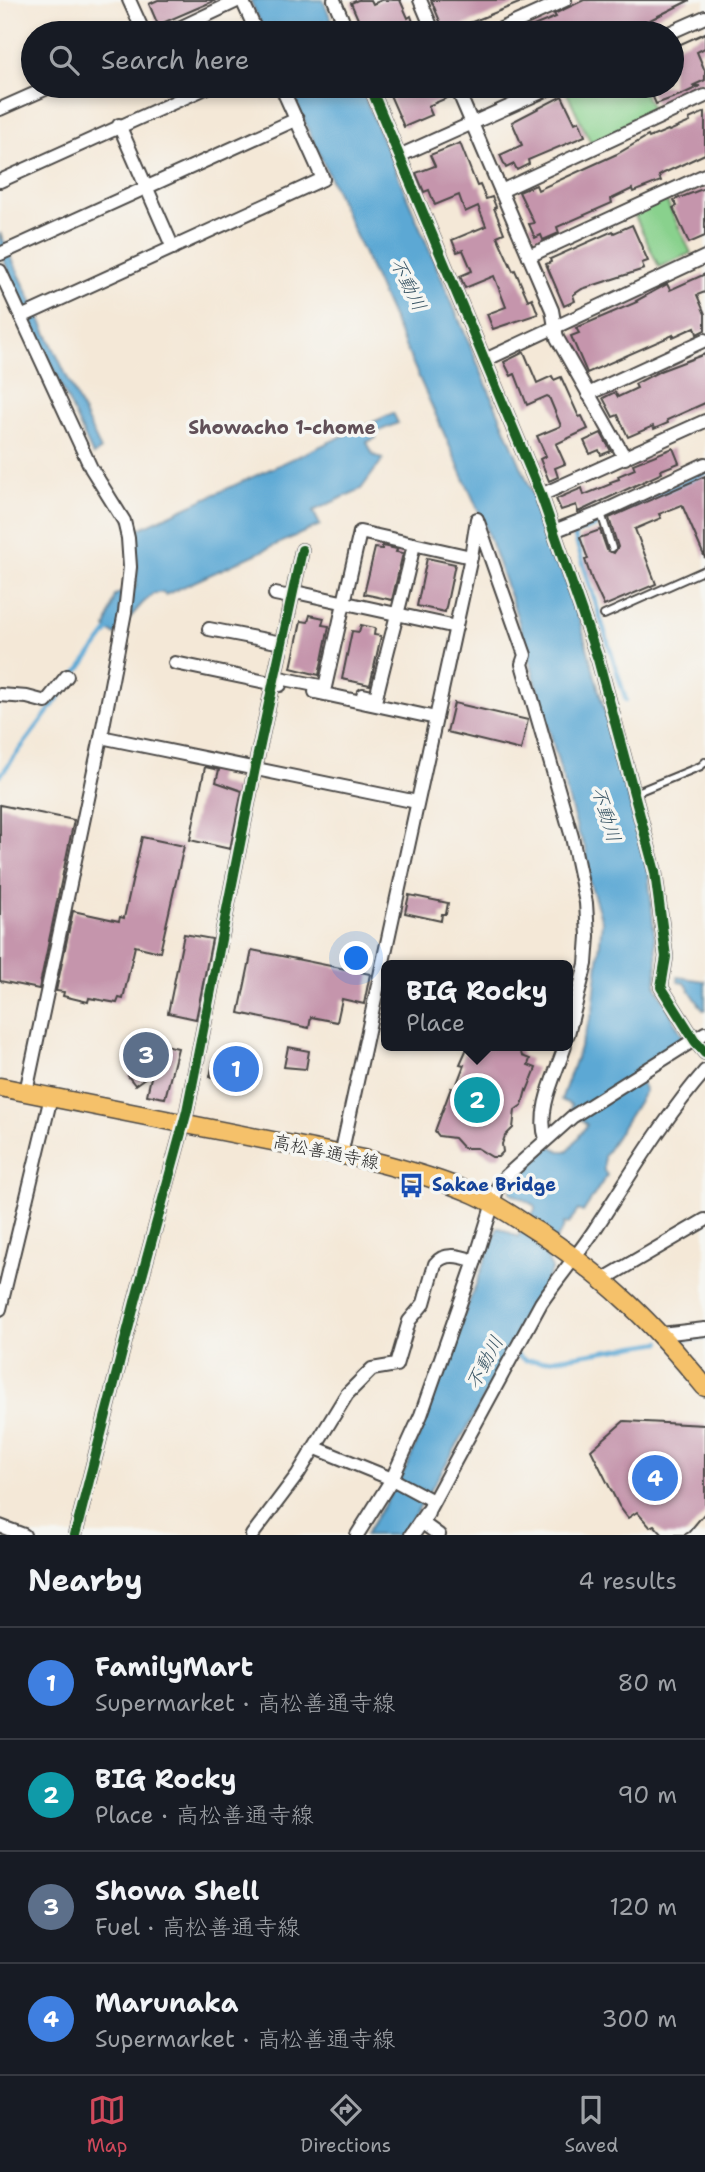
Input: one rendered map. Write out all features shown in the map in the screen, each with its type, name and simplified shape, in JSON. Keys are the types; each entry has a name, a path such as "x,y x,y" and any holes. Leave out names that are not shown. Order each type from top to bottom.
{"main road":[{"name":"高松善通寺線","path":"0,1087 341,1155 413,1172 493,1204 575,1256 604,1279 665,1339 705,1387"}],"street":[{"path":"129,0 139,21"},
{"path":"195,21 240,0 251,21"},
{"path":"334,0 343,21"},
{"path":"420,0 429,21"},
{"path":"519,21 565,0"},
{"path":"684,26 705,17"},
{"path":"501,191 705,96"},
{"path":"0,109 25,98"},
{"path":"0,181 182,98"},
{"path":"28,313 323,179 287,98"},
{"path":"375,98 554,531 598,659 655,872 666,957 661,987 700,1037 705,1052"},
{"path":"461,98 552,310 557,338 625,458"},
{"path":"399,156 529,98"},
{"path":"5,252 297,119"},
{"path":"120,125 173,248"},
{"path":"529,256 705,174"},
{"path":"485,359 705,257"},
{"path":"1,275 28,313 91,468 124,521 128,538 129,588 123,625 26,1092"},
{"path":"589,394 705,340"},
{"path":"541,495 705,421"},
{"path":"554,531 600,513 705,464"},
{"path":"383,960 477,519 525,655 522,664 572,837 586,903 586,964 573,1015"},
{"path":"325,687 360,532 471,557"},
{"path":"274,681 325,687 376,698 414,544"},
{"path":"75,1535 184,1123 302,550"},
{"path":"275,594 300,593 456,627"},
{"path":"209,629 282,643"},
{"path":"175,663 274,681 436,718"},
{"path":"0,695 46,702 67,676"},
{"path":"101,737 417,802"},
{"path":"341,1155 381,969"},
{"path":"357,1535 395,1481 475,1261 498,1187 505,1177 572,1117 700,1037"},
{"path":"546,1139 542,1128 548,1097 563,1051"},
{"path":"412,1535 541,1303 666,1122 705,1071"},
{"path":"0,1309 51,1097"},
{"path":"604,1279 705,1220"},
{"path":"252,1535 316,1448 347,1394 368,1371 396,1365 409,1321 424,1303 435,1264 439,1259 444,1256 461,1256 475,1261"},
{"path":"665,1339 705,1329"},
{"path":"316,1448 395,1481 427,1509 439,1535"},
{"path":"0,1526 24,1535"}],"lane":[{"path":"600,513 612,548"},
{"path":"604,615 705,570"},
{"path":"635,793 705,762"}],"green space":[{"path":"569,98 647,98 655,115 591,143"},
{"path":"666,200 691,253 659,267 634,214"}],"water":[{"path":"250,0 323,0 332,21 260,21"},
{"name":"不動川","path":"294,98 365,98 532,492 578,614 648,870 657,961 656,986 684,1039 635,1070 645,1091 604,1156 604,1171 607,1175 583,1212 578,1210 569,1224 564,1223 546,1256 552,1269 517,1337 422,1504 401,1535 365,1535 414,1450 498,1227 518,1237 535,1210 535,1206 510,1192 518,1174 551,1146 560,1151 568,1151 587,1125 570,1111 572,1105 561,1100 593,1011 602,921 589,880 586,849 578,832 518,619 484,523"},
{"path":"0,233 101,450 93,455 0,252"},
{"path":"393,413 398,423 374,433 376,438 367,442 373,455 383,459 361,489 313,511 320,525 165,595 163,592 153,594 115,635 106,628 115,595 136,587 134,531"},
{"path":"678,977 705,981 705,1010 685,983 678,982"}],"building":[{"path":"158,0 216,0 167,21 156,21 149,4"},
{"path":"358,0 371,0 373,4 382,0 400,0 408,18 411,16 413,21 359,21 351,3"},
{"path":"431,0 524,0 475,21 440,21"},
{"path":"584,0 690,0 648,21 546,21 556,17 554,14"},
{"path":"705,33 705,48 697,52 705,71 705,80 692,86 700,86 684,94 684,43"},
{"path":"391,98 447,98 428,106 432,115 404,127"},
{"path":"563,98 575,123 579,121 585,136 528,160 529,164 517,170 514,164 506,168 500,155 522,145 512,122"},
{"path":"653,98 672,98 656,104"},
{"path":"705,112 705,154 659,176 661,181 633,192 632,189 611,199 612,203 557,227 559,233 543,240 541,235 535,238 529,224 534,223 519,192 536,185 538,190 617,154 648,136 649,138 690,122 689,119"},
{"path":"460,143 477,186 480,185 486,199 492,197 504,233 497,236 528,300 532,298 538,314 493,329 487,314 506,307 494,276 465,288 460,276 472,271 463,250 457,252 452,240 486,226 478,206 465,212 459,195 435,205 429,190 424,192 416,173 435,166 430,155"},
{"path":"705,188 705,236 689,243 673,208 677,206 674,200"},
{"path":"632,225 648,261 642,263 644,269 582,289 573,295 575,301 564,306 546,264 551,262 550,259"},
{"path":"705,274 705,292 697,295 705,314 705,330 697,334 695,327 673,335 587,373 571,336 579,333 576,328 637,302 667,284 670,290"},
{"path":"524,352 537,383 552,376 554,380 561,377 579,417 582,416 588,429 556,444 565,464 555,468 558,477 549,481 540,459 546,456 537,436 561,426 549,397 527,405 515,374 511,376 504,362"},
{"path":"705,354 705,403 667,420 668,423 654,429 653,426 628,437 618,415 613,417 603,398 615,392 618,397 637,388 635,384 660,371"},
{"path":"601,433 611,451 601,455 599,450 590,454 584,441"},
{"path":"673,448 679,463 661,470 662,473 578,512 576,505 561,510 556,499 582,488 584,495 611,484 610,482 619,479 618,476 635,469 633,464"},
{"path":"705,476 705,558 682,505 659,514 661,518 635,529 656,584 604,606 585,560 588,559 580,537 600,530 607,550 614,553 618,547 609,518"},
{"path":"382,546 403,553 392,600 364,594 375,548 382,549"},
{"path":"427,558 455,564 445,612 417,606"},
{"path":"310,615 324,618 322,625 329,626 319,675 291,668 301,621 308,622"},
{"path":"361,625 375,628 374,635 381,636 370,685 342,679 352,631 359,632"},
{"path":"454,703 528,720 521,750 447,732"},
{"path":"205,767 219,770 216,782 242,791 230,849 190,840"},
{"path":"0,805 74,820 39,989 0,981"},
{"path":"142,837 184,846 160,952 135,946 123,999 119,998 117,1003 89,998 88,1002 63,996 64,992 56,991 73,911 119,921 120,917 124,918"},
{"path":"409,895 448,903 446,914 442,914 441,921 405,913"},
{"path":"184,934 212,939 196,1019 168,1013"},
{"path":"252,950 370,974 364,1004 342,999 337,1022 311,1017 309,1028 239,1013"},
{"path":"137,1039 178,1048 165,1098 147,1095 152,1073 135,1085 128,1076 144,1063 132,1060"},
{"path":"288,1047 309,1051 306,1069 284,1067"},
{"path":"466,1051 520,1051 522,1056 530,1059 528,1065 536,1068 522,1105 515,1110 513,1128 505,1136 503,1152 498,1157 492,1157 477,1148 463,1148 454,1138 439,1136 435,1131 451,1088 455,1089 464,1065 460,1064"},
{"path":"214,1059 255,1068 251,1087 210,1077"},
{"path":"624,1421 705,1425 705,1513 684,1535 663,1535 654,1525 650,1527 637,1512 628,1518 619,1506 591,1450"}],"waterway":[{"path":"616,512 705,473"},
{"path":"598,521 595,526 574,534 626,700"},
{"path":"0,776 112,626"},
{"path":"673,1341 705,1338"},
{"path":"515,1354 525,1360 542,1361 661,1342"}],"cycle path":[{"path":"375,98 541,495 598,659 655,872 666,957 661,987 705,1053"},
{"path":"75,1535 187,1111 255,768 302,550"}],"place":[{"name":"Showa Shell","path":"146,1055"},
{"name":"FamilyMart","path":"236,1069"},
{"name":"BIG Rocky","path":"477,1100"},
{"name":"Sakae Bridge","path":"412,1185"},
{"name":"Marunaka","path":"655,1478"}],"district":[{"name":"Showacho 1-chome","path":"282,427"}]}
